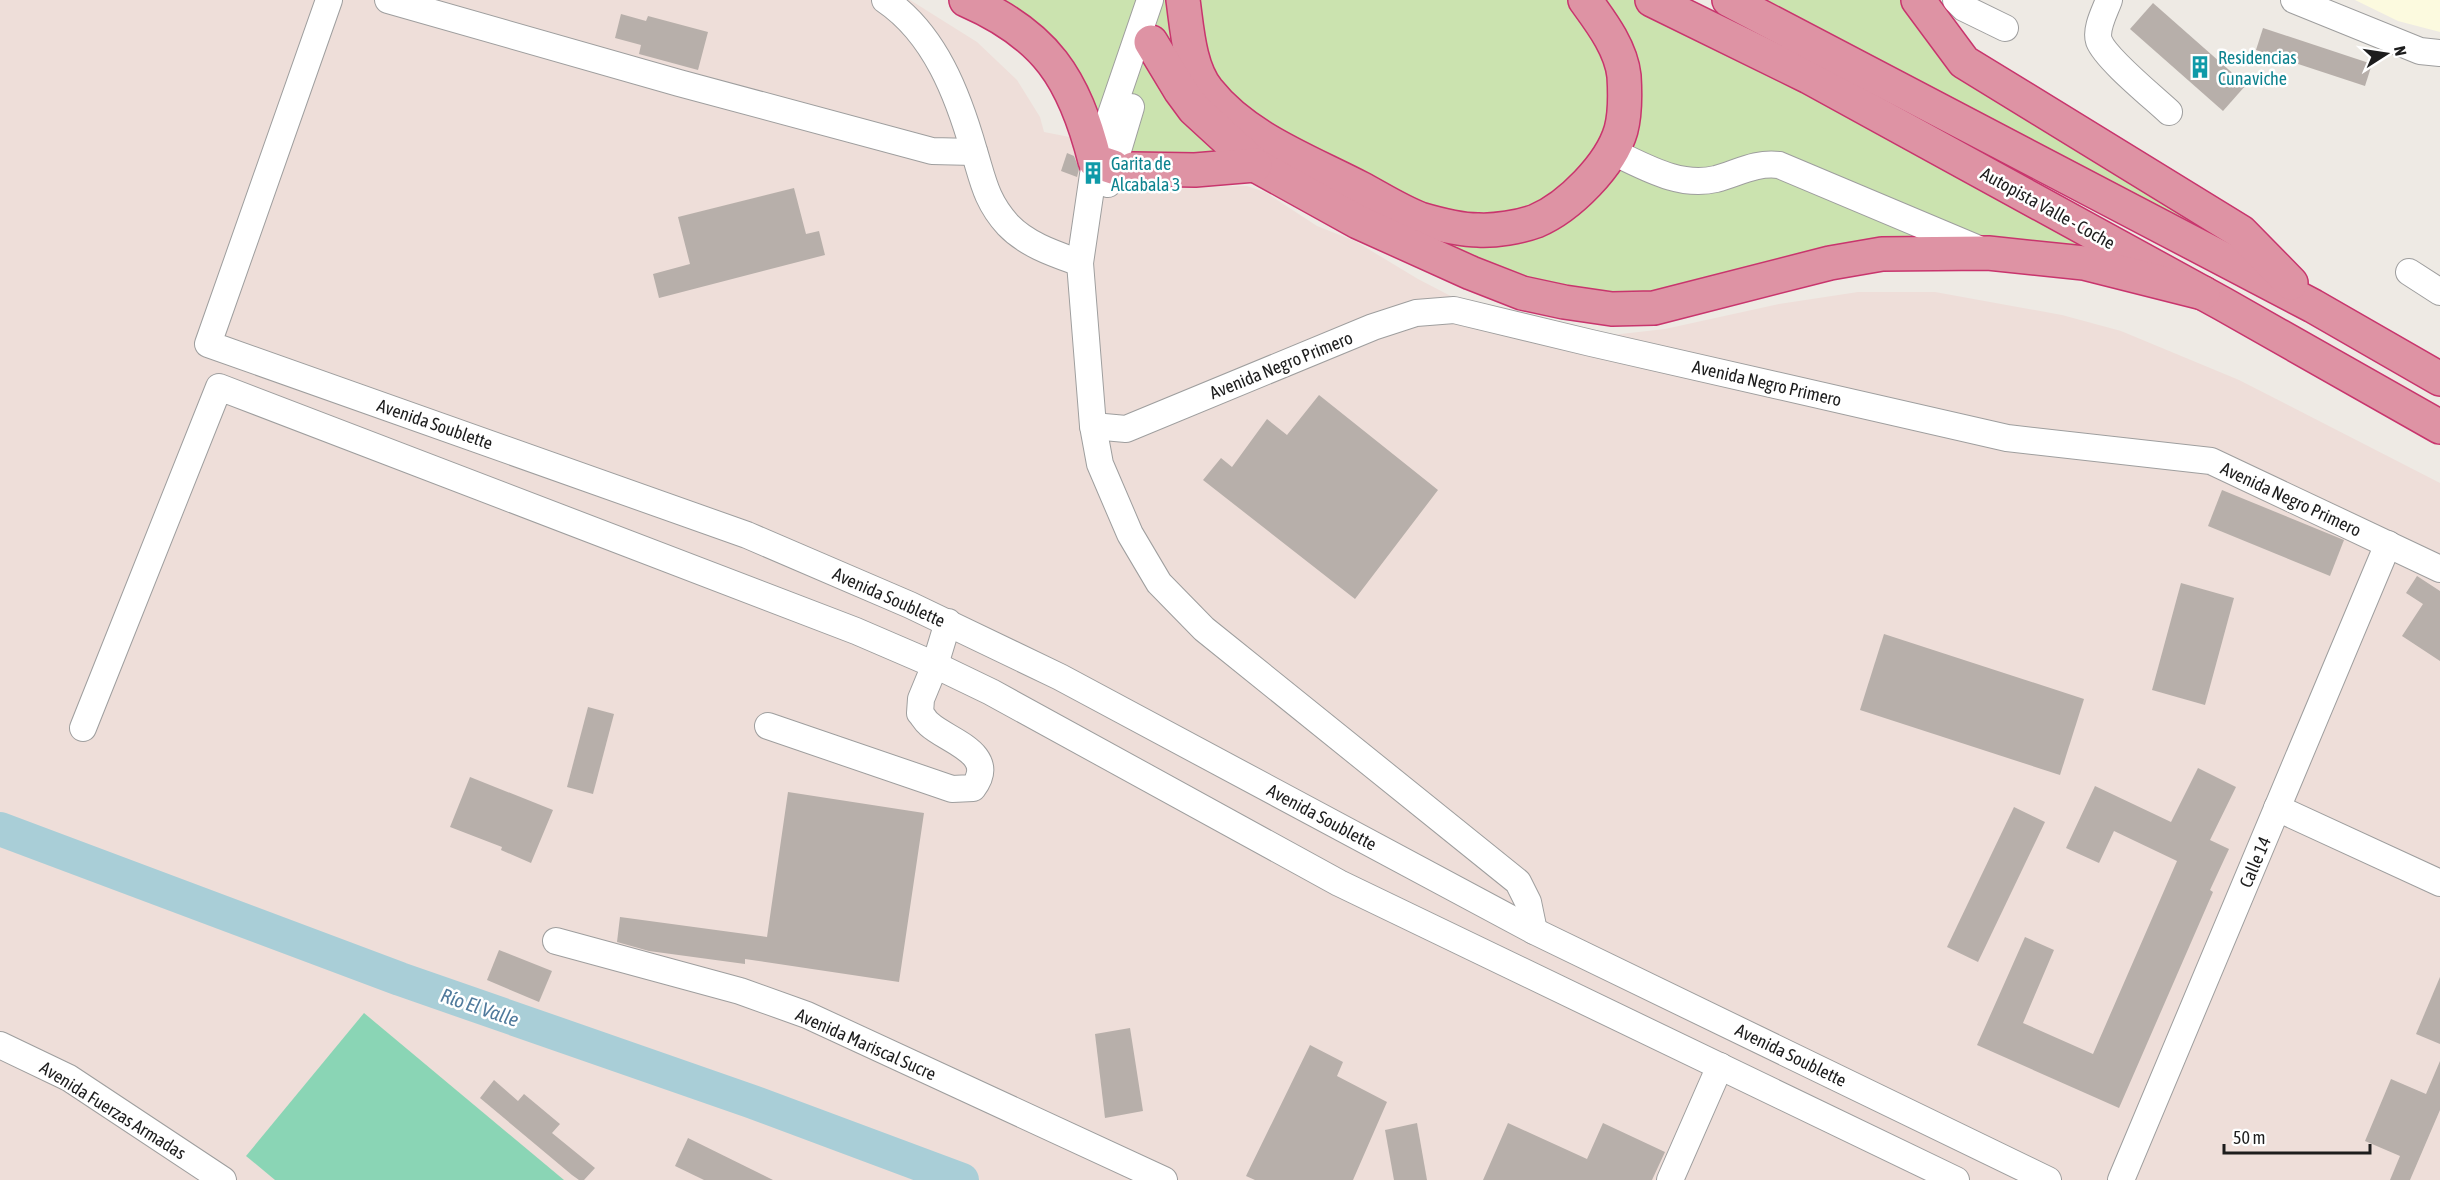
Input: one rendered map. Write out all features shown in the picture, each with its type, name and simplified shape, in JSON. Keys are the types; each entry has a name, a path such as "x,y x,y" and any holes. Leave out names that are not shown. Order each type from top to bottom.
{"highway":[{"path":"966,0 1023,31 1056,65 1082,118 1114,166 1195,170 1255,165"},
{"path":"1183,0 1196,65 1206,89 1226,110 1265,139 1419,218 1478,230 1536,221 1581,190 1611,152 1621,130 1624,75 1611,40 1585,0"},
{"name":"Autopista Valle - Coche","path":"1652,0 1809,77 2203,293 2440,427"},
{"name":"Autopista Valle - Coche","path":"1729,0 2313,306 2440,380"},
{"path":"1918,0 1964,62 2241,232 2313,306"},
{"path":"1152,42 1194,109 1255,165 1358,222 1471,273 1522,293 1612,309 1654,308 1830,263 1882,254 1988,252 2084,263 2203,293"}],"street":[{"name":"Avenida Soublette","path":"329,0 208,344 747,535 948,622 1060,677 1534,931 2048,1180"},
{"path":"388,0 679,83 932,151 974,152"},
{"path":"885,0 911,22 940,62 951,85 987,195 1010,226 1048,252 1080,262"},
{"path":"1114,166 1150,0"},
{"path":"1167,0 1114,166 1085,233 1080,262 1093,426 1100,464 1130,534 1159,583 1204,629 1518,882 1528,902 1534,931"},
{"path":"1956,0 1964,8 2005,28"},
{"path":"2109,0 2098,30 2099,40 2109,55 2169,112"},
{"path":"2294,0 2420,51 2440,53"},
{"path":"1611,152 1671,177 1692,181 1715,179 1766,163 1779,165 1988,252"},
{"path":"2409,272 2440,292"},
{"name":"Avenida Negro Primero","path":"1093,426 1126,429 1373,327 1416,314 1454,310 2007,438 2211,461 2440,569"},
{"path":"82,728 219,387 856,631 935,664 991,692 1339,883 1956,1180"},
{"name":"Calle 14","path":"2121,1180 2388,544"},
{"path":"768,726 952,789 973,788 979,780 979,764 972,752 929,725 920,712 921,699 948,622"},
{"path":"2277,808 2440,883"},
{"name":"Avenida Mariscal Sucre","path":"556,941 740,991 807,1016 1164,1180"},
{"name":"Avenida Fuerzas Armadas","path":"0,1045 69,1078 223,1180"},
{"path":"1670,1180 1720,1066"}],"shaded area":[{"path":"0,0 910,0 977,42 1017,80 1040,117 1044,132 1090,141 1126,175 1187,187 1247,186 1265,192 1317,226 1355,241 1418,279 1466,304 1603,336 1665,329 1779,304 1858,292 1935,292 2062,315 2121,331 2239,380 2440,483 2440,1180 0,1180"},
{"path":"2355,0 2440,0 2440,32 2398,21"}],"green space":[{"path":"966,0 1652,0 2203,293 2040,258 1767,278 1564,302 1255,165 1133,169 1068,86"},
{"path":"1729,0 1918,0 1964,62 2241,232 2313,306"},
{"path":"364,1013 564,1180 275,1180 246,1156"}],"building":[{"name":"Residencias Cunaviche","path":"2153,3 2246,85 2223,111 2130,29"},
{"path":"621,14 646,21 648,16 708,32 698,70 639,54 641,45 615,38"},
{"path":"2263,28 2372,64 2365,86 2256,50"},
{"path":"1067,153 1074,156 1079,169 1077,177 1061,171"},
{"path":"794,188 806,234 819,231 825,255 659,298 653,274 690,264 678,217"},
{"path":"1319,395 1438,490 1355,599 1203,480 1221,458 1232,467 1267,419 1287,435"},
{"path":"2222,490 2344,540 2330,576 2208,526"},
{"path":"2417,576 2440,591 2440,661 2402,636 2423,604 2406,593"},
{"path":"2181,583 2234,598 2205,705 2152,690"},
{"path":"1884,634 2084,699 2060,775 1860,710"},
{"path":"588,707 614,714 593,794 567,787"},
{"path":"2198,768 2236,787 2210,840 2229,849 2210,890 2213,892 2119,1108 1977,1045 2025,937 2054,950 2023,1023 2093,1054 2177,861 2114,831 2099,863 2066,848 2095,786 2171,822"},
{"path":"470,777 553,810 531,863 501,850 502,847 450,827"},
{"path":"788,792 924,813 899,982 745,959 745,964 649,951 617,942 620,917 767,937"},
{"path":"2014,807 2045,822 1978,962 1947,947"},
{"path":"499,950 552,971 539,1002 487,980"},
{"path":"2440,977 2440,1044 2416,1034"},
{"path":"1130,1028 1143,1111 1105,1118 1095,1034"},
{"path":"1310,1045 1343,1062 1337,1076 1387,1102 1353,1180 1255,1180 1246,1176"},
{"path":"2440,1061 2440,1110 2410,1180 2390,1180 2400,1156 2365,1141 2391,1079 2426,1094"},
{"path":"494,1080 518,1101 524,1094 560,1124 552,1133 595,1168 584,1180 579,1180 572,1175 480,1098"},
{"path":"1417,1123 1427,1180 1394,1180 1385,1130"},
{"path":"1508,1123 1587,1159 1603,1123 1665,1152 1652,1180 1483,1180"},
{"path":"688,1138 773,1180 704,1180 675,1166"}],"waterway":[{"name":"Río El Valle","path":"0,829 400,979 750,1101 962,1180"}],"place":[{"name":"Residencias Cunaviche","path":"2200,67"},
{"name":"Garita de Alcabala 3","path":"1093,173"}]}
